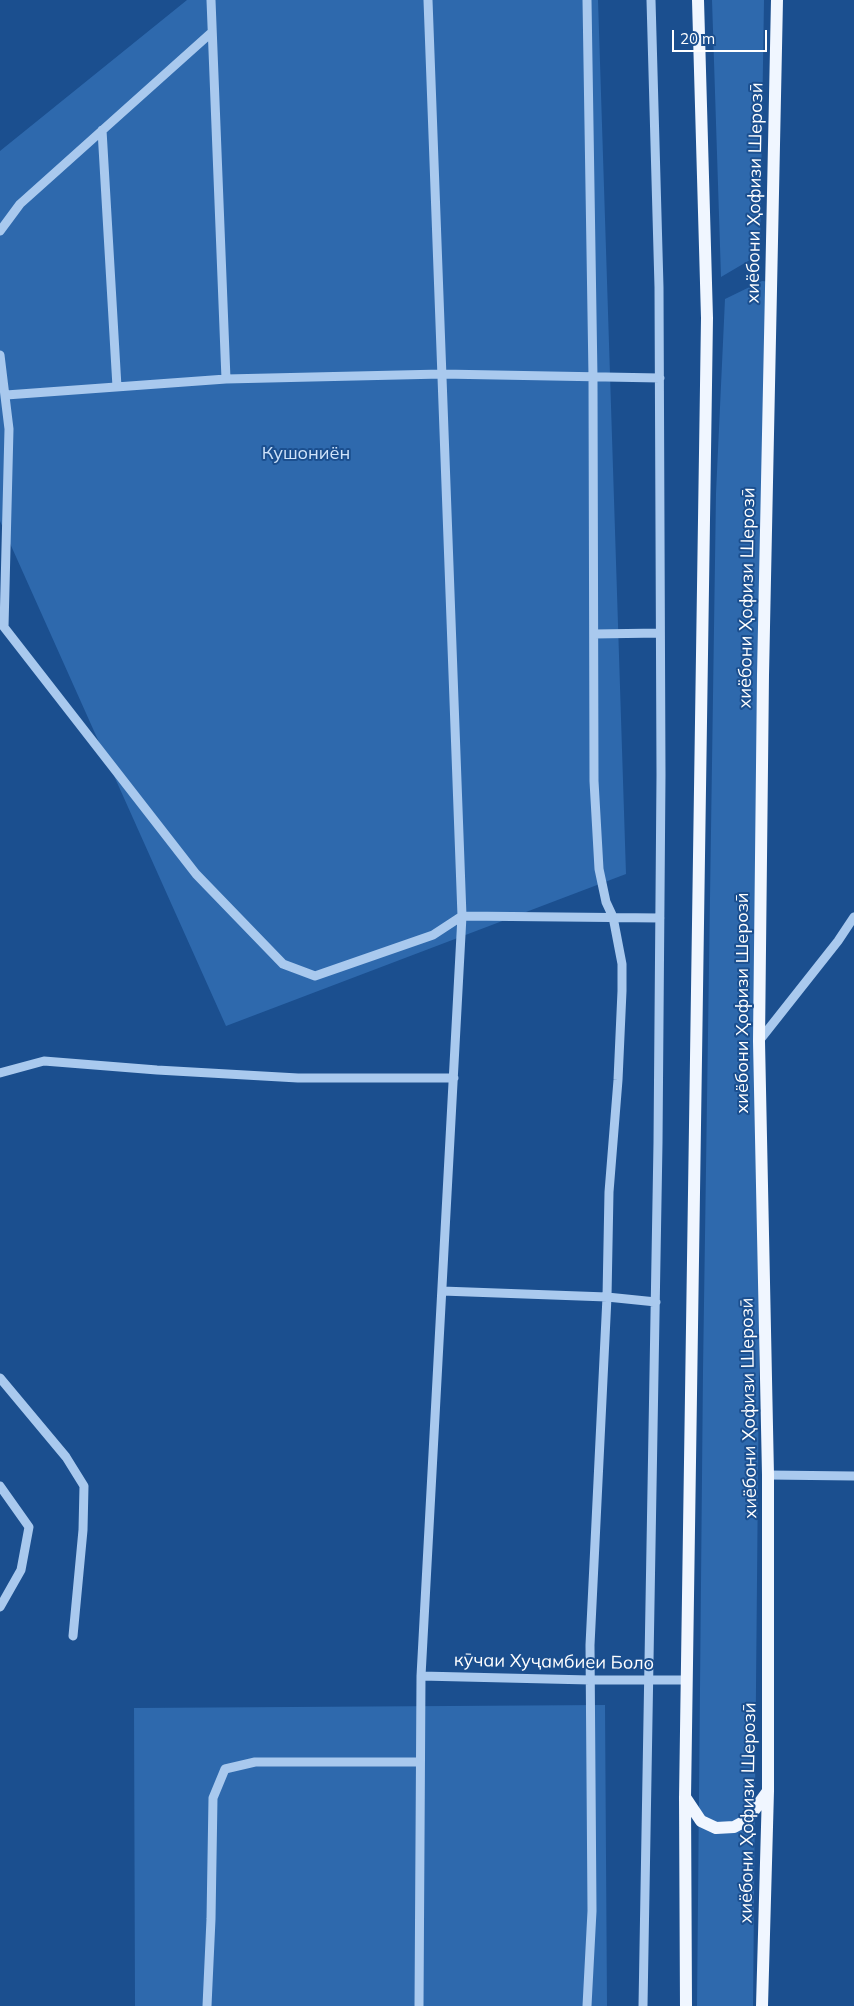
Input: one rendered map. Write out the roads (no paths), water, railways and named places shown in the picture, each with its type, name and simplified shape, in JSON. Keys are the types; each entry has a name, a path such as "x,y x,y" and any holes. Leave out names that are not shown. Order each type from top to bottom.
{"main road":[{"path":"686,2006 685,1797 707,318 698,0"},
{"name":"хиёбони Ҳофизи Шерозӣ","path":"762,2006 768,1791 768,1475 759,1041 763,665 777,0"},
{"path":"685,1797 701,1821 716,1828 734,1827 747,1820 768,1791"}],"street":[{"path":"211,0 226,378"},
{"path":"419,2006 420,1676 462,916 428,0"},
{"path":"586,0 593,377 594,780 599,869 606,902 613,917 622,964 618,1080 609,1192 607,1297 594,1558 590,1680 592,1911 587,2006"},
{"path":"643,2006 656,1302 660,918 660,378 651,0"},
{"path":"0,230 20,204 212,32"},
{"path":"102,130 116,387"},
{"path":"0,355 9,429 2,625 196,874 283,964 315,976 433,935 462,916 660,918"},
{"path":"6,395 226,378 442,374 660,378"},
{"path":"594,634 660,633"},
{"path":"759,1041 838,941 854,917"},
{"path":"0,1072 44,1061 298,1078 454,1078"},
{"path":"442,1291 607,1297 656,1302"},
{"path":"0,1378 66,1457 84,1486 84,1530 73,1636"},
{"path":"768,1475 854,1476"},
{"path":"0,1486 29,1527 21,1570 0,1607"},
{"name":"кӯчаи Хуҷамбиеи Боло","path":"420,1676 649,1681 687,1680"},
{"path":"207,2006 214,1798 225,1769 255,1762 420,1762"}],"park label":[{"name":"Кушониён","path":"306,454"}]}
